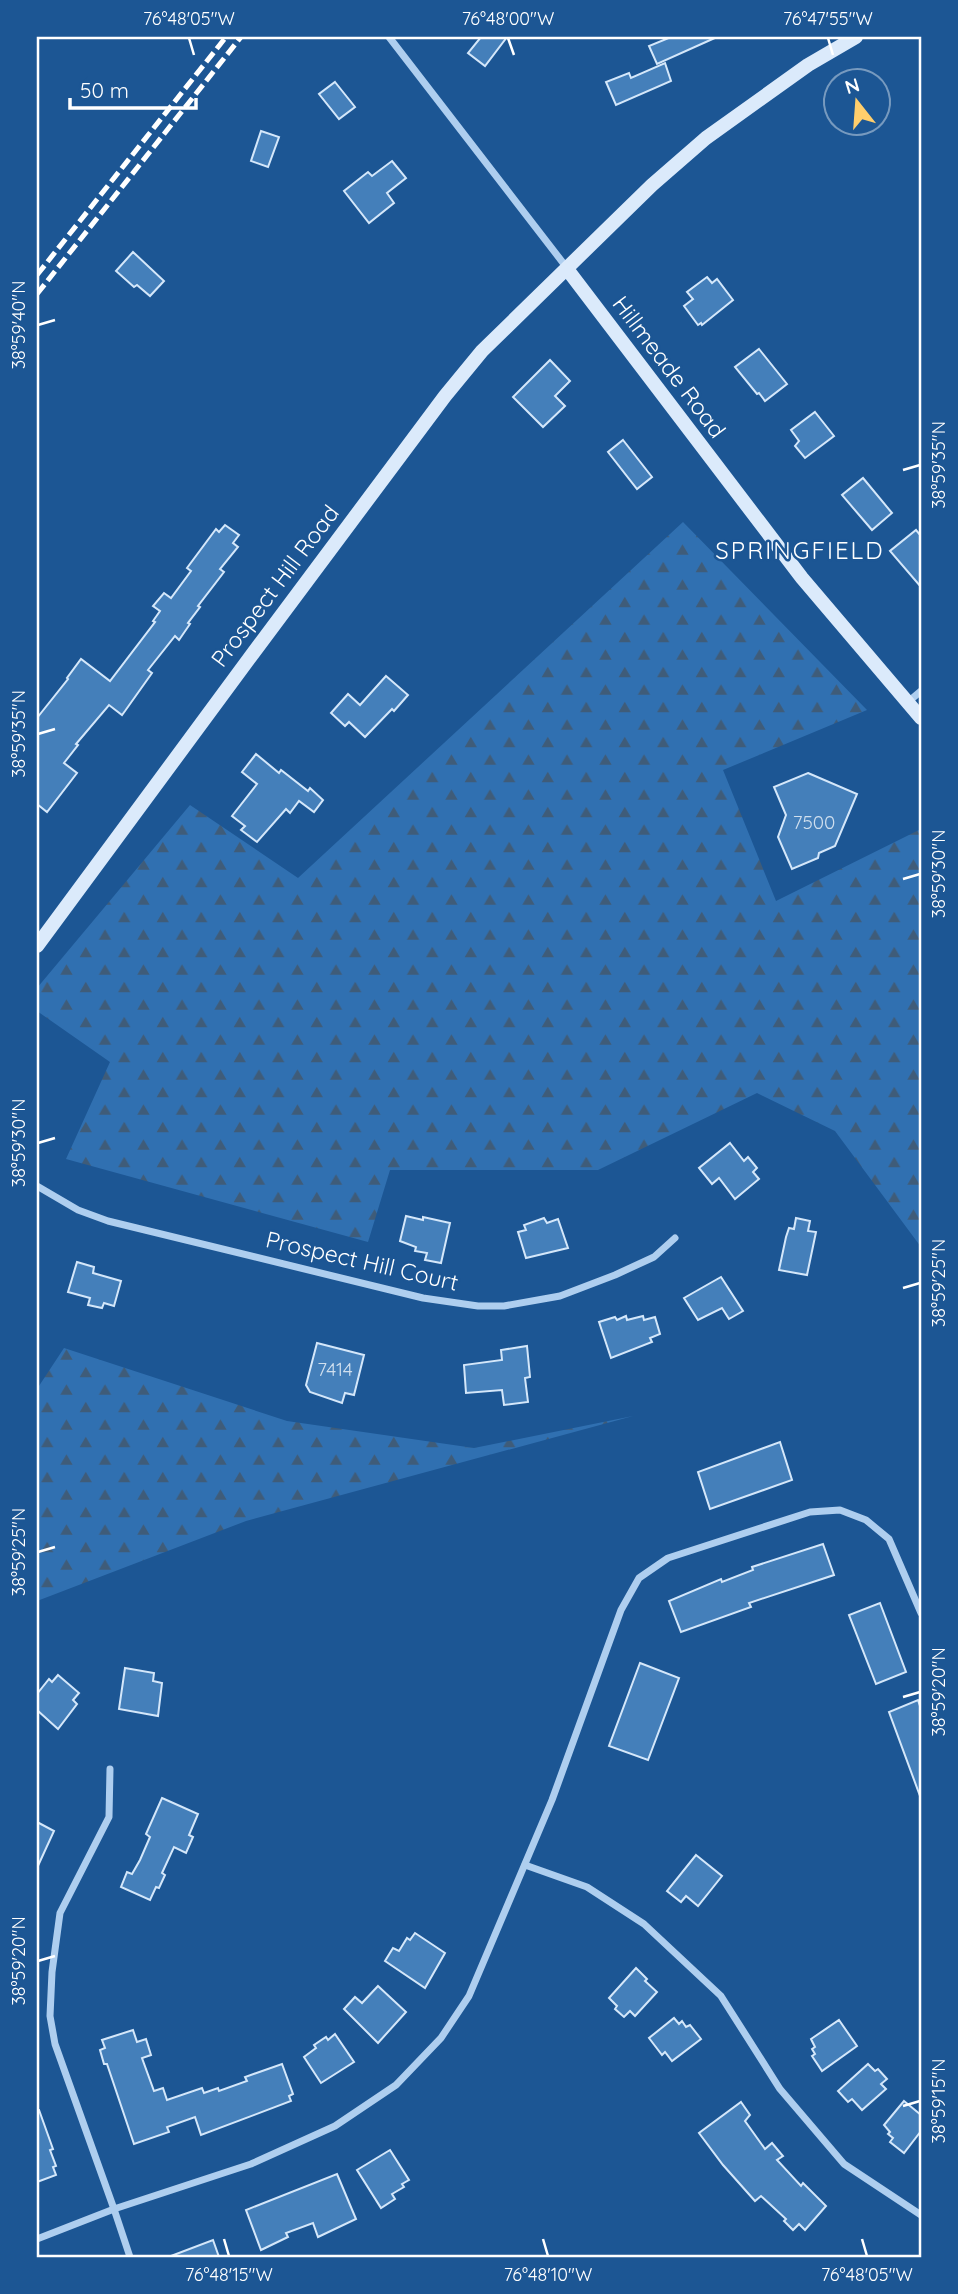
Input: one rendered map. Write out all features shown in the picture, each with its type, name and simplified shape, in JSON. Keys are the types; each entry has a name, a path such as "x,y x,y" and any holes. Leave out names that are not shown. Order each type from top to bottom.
{"street":[{"name":"Hillmeade Road","path":"389,37 760,525 921,718"},
{"name":"Prospect Hill Road","path":"37,946 445,396 482,351 652,185 706,138 808,65 856,37"},
{"path":"908,702 921,691"},
{"name":"Prospect Hill Court","path":"37,1186 78,1210 108,1221 423,1298 478,1306 504,1307 560,1296 615,1275 654,1256 675,1238"},
{"path":"37,2239 114,2209 251,2164 335,2126 396,2085 442,2038 470,1996 552,1800 621,1610 639,1578 668,1558 810,1512 840,1510 866,1520 889,1539 921,1613"},
{"path":"110,1769 108,1817 60,1913 52,1972 50,2016 55,2044 130,2257"},
{"path":"525,1865 587,1887 644,1924 721,1996 779,2089 844,2164 921,2215"}],"green space":[{"path":"683,522 867,710 723,770 776,901 921,829 921,1247 835,1131 757,1093 598,1170 390,1170 368,1242 66,1159 110,1062 37,1011 37,988 190,805 298,878"},
{"path":"64,1348 287,1421 474,1448 633,1416 246,1521 37,1601 37,1389"}],"building":[{"path":"481,37 507,37 485,66 468,53"},
{"path":"671,37 717,37 657,64 649,46"},
{"path":"665,63 671,81 616,105 606,82 629,73 631,78"},
{"path":"335,82 355,107 339,119 319,94"},
{"path":"261,131 279,137 268,167 251,161"},
{"path":"392,161 406,178 387,193 394,203 369,223 344,191 368,172 372,176"},
{"path":"133,252 164,281 150,296 137,285 134,287 116,271"},
{"path":"707,277 712,283 717,279 733,300 702,325 698,325 684,306 693,299 687,292"},
{"path":"759,349 787,384 765,401 735,367"},
{"path":"550,360 570,381 555,396 565,406 543,427 513,397"},
{"path":"815,412 834,436 805,458 795,446 799,441 791,430"},
{"path":"623,440 652,477 637,489 608,452"},
{"path":"863,478 892,513 872,530 842,495"},
{"path":"225,525 239,535 233,543 238,547 220,569 224,572 198,606 200,607 179,640 175,636 148,670 152,673 122,715 109,705 76,744 78,745 64,763 77,773 47,812 37,804 37,718 81,659 110,681 155,622 153,621 160,611 153,606 164,593 171,598 191,571 187,568 216,529 219,532"},
{"path":"916,530 921,536 921,587 890,551"},
{"path":"386,676 408,695 365,737 349,722 345,726 331,713 348,694 360,705"},
{"path":"256,754 279,773 281,770 308,791 310,788 323,800 314,812 299,801 290,813 286,809 257,842 241,830 245,826 232,816 257,784 242,772"},
{"path":"808,773 857,794 835,846 819,853 818,858 792,869 778,837 786,815 774,787"},
{"path":"730,1143 744,1161 748,1157 757,1168 753,1172 759,1179 735,1199 719,1178 712,1184 699,1168"},
{"path":"406,1216 450,1223 441,1263 425,1260 427,1253 415,1251 416,1247 400,1241"},
{"path":"544,1218 547,1223 558,1219 568,1248 526,1258 518,1232 526,1230 524,1225"},
{"path":"796,1218 810,1221 808,1231 816,1232 807,1275 779,1270 786,1237 789,1228 794,1229"},
{"path":"77,1262 94,1267 93,1273 121,1281 114,1306 104,1303 102,1308 88,1305 90,1298 68,1292"},
{"path":"721,1277 743,1311 729,1319 722,1308 698,1320 684,1298"},
{"path":"626,1316 627,1320 643,1316 644,1320 655,1317 660,1334 650,1338 652,1342 611,1358 599,1322"},
{"path":"317,1343 364,1355 354,1395 345,1393 342,1403 310,1392 306,1385"},
{"path":"527,1346 530,1377 525,1378 528,1402 504,1405 502,1390 466,1393 464,1365 502,1360 501,1350"},
{"path":"780,1442 792,1480 710,1509 698,1472"},
{"path":"823,1544 834,1575 749,1603 751,1607 681,1632 669,1601 721,1579 722,1582 753,1570 752,1567"},
{"path":"880,1603 906,1672 876,1684 849,1615"},
{"path":"640,1663 679,1678 648,1760 609,1746"},
{"path":"125,1668 154,1673 153,1681 162,1683 158,1716 119,1709"},
{"path":"58,1675 79,1693 73,1700 77,1704 58,1729 37,1710 37,1694 49,1679 52,1682"},
{"path":"918,1700 921,1709 920,1796 889,1712"},
{"path":"162,1798 198,1814 189,1835 193,1837 186,1853 174,1847 162,1873 165,1875 150,1900 121,1887 127,1872 132,1874 140,1860 150,1837 146,1834"},
{"path":"37,1822 54,1831 37,1868"},
{"path":"696,1855 722,1876 698,1906 686,1896 681,1902 667,1891"},
{"path":"415,1933 445,1953 425,1988 385,1961 393,1948 399,1951 407,1938 410,1940"},
{"path":"636,1968 657,1992 635,2016 630,2011 624,2017 615,2009 617,2006 609,1998"},
{"path":"378,1986 406,2012 378,2043 344,2009 355,1997 362,2003"},
{"path":"674,2018 679,2024 682,2021 686,2027 690,2025 701,2039 672,2061 665,2052 662,2055 649,2038"},
{"path":"839,2020 857,2046 822,2071 812,2056 815,2054 812,2049 815,2047 811,2039"},
{"path":"133,2030 137,2042 146,2039 151,2055 142,2058 154,2091 163,2088 167,2100 202,2088 204,2093 218,2088 219,2091 247,2081 245,2077 282,2064 293,2094 289,2096 291,2101 201,2135 195,2117 167,2127 169,2132 134,2144 100,2050 105,2048 102,2040"},
{"path":"335,2034 354,2062 321,2083 304,2057 316,2048 314,2045"},
{"path":"868,2064 875,2071 878,2069 887,2079 881,2084 886,2089 862,2110 852,2099 848,2102 838,2091"},
{"path":"904,2101 921,2115 921,2131 904,2153 890,2142 893,2138 884,2125"},
{"path":"741,2102 750,2115 745,2121 765,2149 772,2143 783,2156 777,2160 801,2186 803,2183 826,2206 805,2230 799,2224 793,2230 784,2221 786,2219 761,2196 755,2201 699,2133"},
{"path":"37,2110 53,2149 50,2150 56,2166 53,2167 56,2175 37,2182"},
{"path":"390,2150 409,2180 402,2184 404,2187 392,2194 395,2199 381,2208 357,2170"},
{"path":"337,2174 356,2219 318,2237 313,2223 286,2233 288,2237 261,2250 246,2210"},
{"path":"213,2240 219,2257 171,2257 171,2256"}],"railway":[{"path":"37,275 226,37"},
{"path":"37,294 241,37"}],"district":[{"name":"SPRINGFIELD","path":"800,551"}]}
